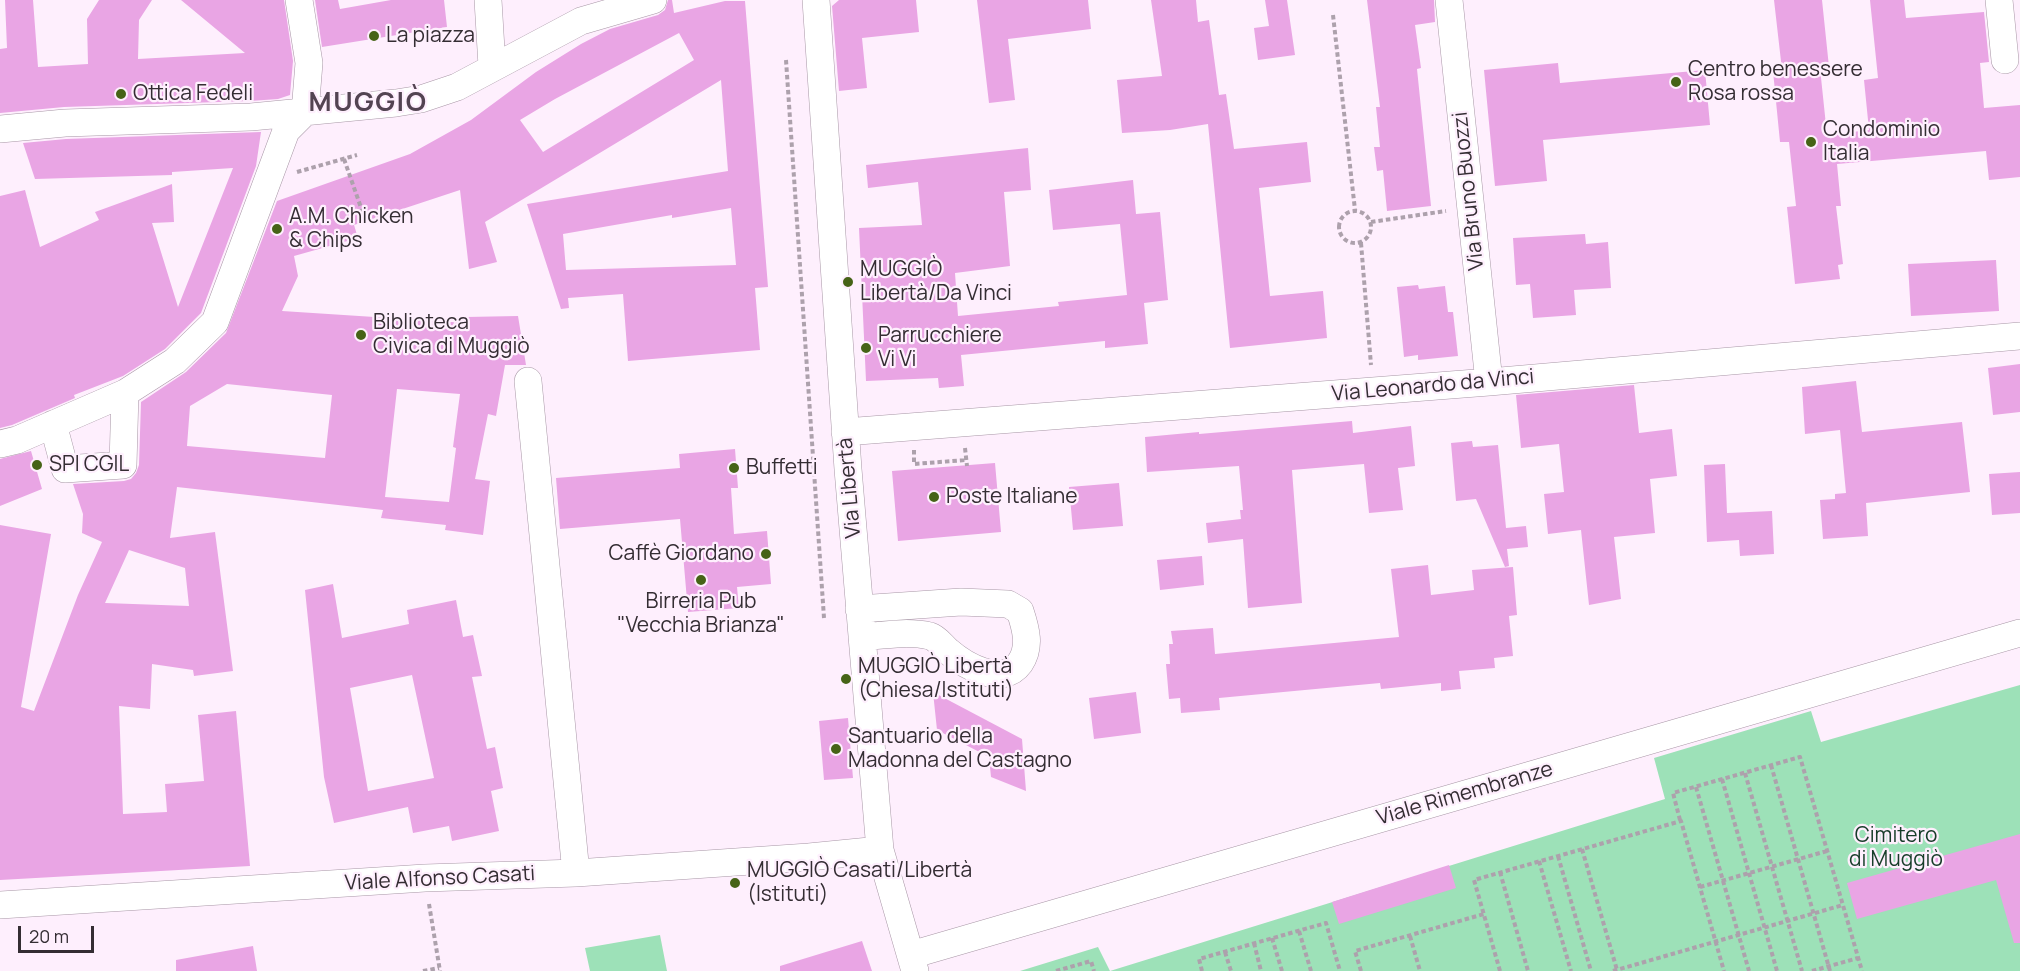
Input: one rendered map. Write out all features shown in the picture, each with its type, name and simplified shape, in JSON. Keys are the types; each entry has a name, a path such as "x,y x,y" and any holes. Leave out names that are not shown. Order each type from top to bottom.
{"street":[{"path":"0,444 17,440 125,393 175,361 215,322 286,131 305,112 309,63 299,0"},
{"path":"488,0 492,66"},
{"path":"0,129 65,123 251,117 421,99 457,87 492,66 581,21 653,0"},
{"name":"Via Libertà","path":"816,0 845,432 880,850 913,963"},
{"name":"Via Bruno Buozzi","path":"1449,0 1489,382"},
{"path":"1999,0 2005,60"},
{"name":"Via Leonardo da Vinci","path":"845,432 1489,382 2020,336"},
{"path":"528,381 576,873"},
{"path":"53,424 65,469 123,465 125,393"},
{"path":"860,609 961,602 1008,604 1020,611 1026,630 1026,654 1016,669 997,675 972,668 949,652 933,636 901,634 862,637"},
{"name":"Viale Rimembranze","path":"913,963 2020,633"},
{"name":"Viale Alfonso Casati","path":"0,905 424,878 576,873 880,850"}],"path":[{"path":"1333,15 1355,210"},
{"path":"786,60 824,618"},
{"path":"290,174 357,154"},
{"path":"344,159 366,222"},
{"path":"1371,222 1471,208"},
{"path":"1355,210 1362,212 1371,222 1372,230 1368,238 1361,243 1351,243 1343,238 1338,230 1340,220 1346,213 1355,210"},
{"path":"1361,243 1373,391"},
{"path":"913,445 914,464 966,460 967,466"},
{"path":"1724,971 1673,793 1800,757 1862,971"},
{"path":"1771,765 1830,969"},
{"path":"1745,773 1802,971"},
{"path":"1722,779 1777,971"},
{"path":"1696,787 1749,971"},
{"path":"1500,971 1474,880 1681,820"},
{"path":"1582,849 1616,971 1842,905"},
{"path":"1700,887 1827,850"},
{"path":"1558,855 1592,971"},
{"path":"1539,861 1571,971"},
{"path":"1500,872 1528,971"},
{"path":"423,971 440,969 424,878"},
{"path":"1361,971 1355,951 1484,915"},
{"path":"1202,971 1199,959 1326,923 1340,971"},
{"path":"1299,931 1311,971"},
{"path":"1410,936 1420,971"},
{"path":"1272,938 1282,971"},
{"path":"1254,944 1262,971"},
{"path":"1225,952 1231,971"},
{"path":"1812,971 1830,969 1858,958"},
{"path":"1056,971 1091,961 1094,971"}],"green space":[{"name":"Cimitero di Muggiò","path":"2020,685 2020,971 1110,971 1665,799 1654,758 1811,711 1821,742"},
{"path":"660,935 667,971 590,971 585,948"},
{"path":"1098,947 1110,971 1020,971"}],"building":[{"path":"5,0 33,0 38,67 88,64 87,19 99,0 152,0 139,20 138,59 245,53 181,0 284,0 293,61 290,95 278,99 250,101 64,107 0,113 0,49 7,48"},
{"path":"315,0 338,0 340,9 391,0 444,0 447,27 322,47"},
{"path":"668,0 672,0 674,13 725,1 745,1 768,287 755,288 760,350 628,361 623,294 568,298 569,308 561,309 527,204 728,171 721,80 485,222 497,262 469,269 460,190 354,225 358,238 294,256 298,276 282,311 467,323 466,317 518,316 526,365 505,365 496,416 488,414 475,479 490,481 483,535 445,530 446,525 381,518 383,510 177,487 170,538 215,532 233,671 194,676 193,670 152,664 150,709 119,706 123,814 167,812 165,784 204,781 198,715 236,711 250,866 0,880 0,525 51,534 21,707 34,711 78,595 102,542 82,533 83,514 73,484 124,481 131,479 136,473 139,465 141,402 186,372 226,333 277,201 410,154 471,120 536,72 581,44 610,29 658,15 665,10","holes":["679,33 694,60 543,152 520,120","731,208 736,265 566,270 563,234 672,215 672,218","227,384 332,395 325,458 187,446 190,406","397,389 460,394 449,502 385,497","129,550 185,568 189,606 105,603"]},
{"path":"839,0 916,0 919,32 862,38 867,88 839,91 832,6"},
{"path":"977,0 1088,0 1091,29 1008,39 1015,100 989,103"},
{"path":"1151,0 1196,0 1198,22 1209,20 1219,95 1226,94 1234,149 1307,142 1311,182 1259,188 1270,296 1323,291 1327,338 1230,348 1208,124 1170,130 1122,133 1117,80 1162,76"},
{"path":"1265,0 1287,0 1295,55 1258,60 1254,28 1269,26"},
{"path":"1367,0 1434,0 1435,22 1415,25 1421,68 1417,69 1431,206 1387,211 1383,170 1377,171 1374,147 1380,147 1376,107 1380,107"},
{"path":"1774,0 1822,0 1829,67 1820,68 1827,135 1869,130 1864,80 1878,78 1870,0 1904,0 1906,18 1984,12 1989,62 1980,63 1984,108 2020,105 2020,177 1989,180 1986,151 1837,164 1841,206 1836,206 1843,264 1838,265 1840,279 1795,284 1787,207 1796,206 1789,142 1780,142 1773,71 1782,70"},
{"path":"1558,63 1560,83 1705,70 1710,125 1543,140 1547,181 1495,186 1484,70"},
{"path":"261,132 256,166 201,313 165,349 123,376 74,395 75,398 12,425 0,428 0,196 25,190 40,247 99,220 95,212 172,184 174,222 152,223 178,307 233,168 172,172 172,175 35,179 23,143 66,139"},
{"path":"1028,148 1031,190 1004,192 1010,266 955,273 958,316 1059,306 1058,302 1127,295 1120,224 1053,230 1049,190 1133,180 1136,214 1160,212 1168,300 1144,303 1148,344 1105,348 1105,341 961,355 964,386 939,388 938,378 866,381 859,228 922,225 918,182 868,188 866,165"},
{"path":"1585,234 1586,244 1608,242 1611,288 1574,290 1576,315 1533,318 1530,284 1516,285 1513,238"},
{"path":"1996,260 1999,311 1911,316 1908,264"},
{"path":"1418,285 1419,289 1445,286 1448,312 1453,312 1458,356 1418,360 1418,355 1404,357 1397,287"},
{"path":"2020,364 2020,412 1993,415 1988,368"},
{"path":"1856,381 1862,432 1962,422 1970,492 1866,503 1868,536 1823,539 1820,500 1835,499 1835,494 1846,493 1840,430 1805,434 1802,387"},
{"path":"1634,385 1639,433 1672,429 1677,476 1650,479 1655,533 1614,537 1621,599 1589,605 1581,530 1548,534 1544,494 1564,492 1559,444 1521,448 1516,395"},
{"path":"1352,421 1353,433 1411,426 1415,466 1398,468 1403,510 1369,513 1364,464 1292,470 1302,603 1248,608 1243,539 1208,543 1206,523 1241,519 1240,510 1243,510 1239,466 1147,472 1145,437"},
{"path":"1472,441 1473,447 1498,445 1506,528 1526,526 1528,547 1507,549 1509,566 1505,567 1476,499 1456,501 1451,443"},
{"path":"735,449 738,488 731,488 734,534 767,531 771,584 737,587 739,608 688,612 680,519 560,529 556,478 680,468 679,454"},
{"path":"31,451 42,489 0,506 0,459"},
{"path":"995,463 1001,532 898,541 892,471"},
{"path":"1725,464 1727,513 1772,511 1774,554 1740,556 1739,540 1707,542 1704,465"},
{"path":"2020,472 2020,513 1992,515 1989,474"},
{"path":"1119,483 1123,526 1073,530 1069,487"},
{"path":"1202,556 1204,585 1160,590 1157,560"},
{"path":"1428,565 1431,595 1474,590 1472,570 1513,567 1517,615 1509,616 1513,656 1494,658 1495,668 1459,671 1461,689 1441,691 1441,683 1381,689 1380,683 1219,698 1220,710 1181,713 1180,698 1169,699 1166,664 1170,664 1169,644 1173,644 1171,631 1213,628 1215,654 1399,637 1391,569"},
{"path":"333,584 342,638 409,624 407,610 456,600 463,637 473,635 482,676 472,677 487,749 495,747 503,788 491,791 499,831 452,841 449,826 413,833 408,807 334,823 324,777 305,590","holes":["412,675 434,778 368,791 350,688"]},
{"path":"933,692 1022,739 1026,791 991,777 989,757 937,730"},
{"path":"1136,692 1141,733 1094,739 1089,698"},
{"name":"Santuario della Madonna del Castagno","path":"848,718 853,778 824,780 819,721"},
{"path":"2020,834 2020,943 2014,943 1996,880 1857,919 1847,883"},
{"path":"1449,865 1456,888 1339,924 1332,902"},
{"path":"862,941 872,971 780,971 780,966"},
{"path":"253,946 257,971 176,971 176,960"}],"place":[{"name":"La piazza","path":"374,36"},
{"name":"Centro benessere Rosa rossa","path":"1676,82"},
{"name":"Ottica Fedeli","path":"121,94"},
{"name":"Condominio Italia","path":"1811,142"},
{"name":"A.M. Chicken & Chips","path":"277,229"},
{"name":"MUGGIÒ Libertà/Da Vinci","path":"848,282"},
{"name":"Biblioteca Civica di Muggiò","path":"361,335"},
{"name":"Parrucchiere Vi Vi","path":"866,348"},
{"name":"SPI CGIL","path":"37,465"},
{"name":"Buffetti","path":"734,468"},
{"name":"Poste Italiane","path":"934,497"},
{"name":"Caffè Giordano","path":"766,554"},
{"name":"Birreria Pub \"Vecchia Brianza\"","path":"701,580"},
{"name":"MUGGIÒ Libertà (Chiesa/Istituti)","path":"846,679"},
{"name":"Santuario della Madonna del Castagno","path":"836,749"},
{"name":"MUGGIÒ Casati/Libertà (Istituti)","path":"735,883"}],"district":[{"name":"MUGGIÒ","path":"368,103"}]}
